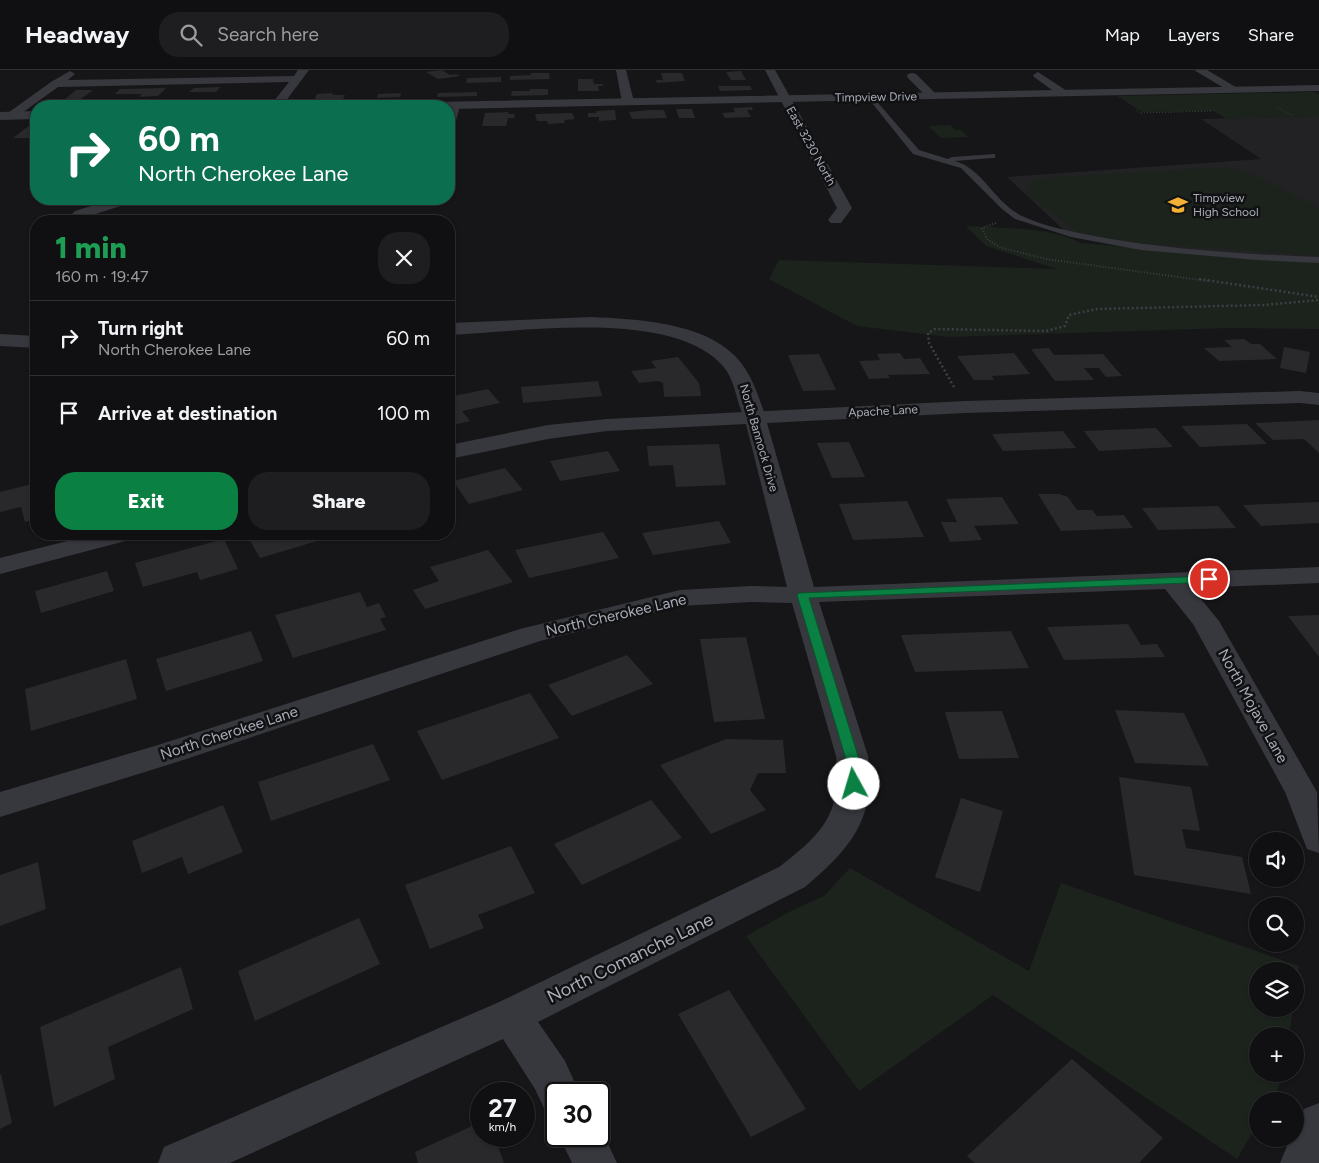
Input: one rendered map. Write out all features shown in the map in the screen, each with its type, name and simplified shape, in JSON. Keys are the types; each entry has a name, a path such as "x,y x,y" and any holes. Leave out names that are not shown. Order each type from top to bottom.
{"street":[{"path":"30,100 75,70"},
{"path":"621,70 628,102"},
{"name":"East 3230 North","path":"770,70 845,208 836,220"},
{"path":"1199,70 1233,89"},
{"path":"55,84 301,74"},
{"path":"281,100 301,74"},
{"path":"1038,75 1063,93"},
{"path":"912,76 931,95"},
{"name":"Timpview Drive","path":"455,106 1319,88"},
{"path":"0,123 6,116 30,100"},
{"path":"6,116 30,115"},
{"path":"80,214 109,205"},
{"name":"North Bannock Drive","path":"455,329 599,322 650,327 674,332 708,346 721,354 732,364 743,380 755,417 802,595"},
{"path":"0,340 30,342"},
{"name":"Apache Lane","path":"455,451 548,432 607,425 1014,406 1300,397 1319,399"},
{"path":"0,566 101,540"},
{"name":"North Cherokee Lane","path":"0,805 166,754 530,635 680,598 1319,575"},
{"name":"North Mojave Lane","path":"1172,580 1205,621 1220,647 1301,792 1319,840"},
{"name":"North Comanche Lane","path":"180,1163 511,1016 792,877 825,850 838,834 850,806 854,784 852,756 802,595"},
{"path":"511,1016 553,1082"},
{"path":"1302,1163 1319,1124"},
{"path":"587,1147 595,1163"}],"lane":[{"path":"870,97 916,152 964,166 1005,207 1018,217 1070,234 1141,247 1319,260"},
{"path":"938,159 992,156"}],"path":[{"path":"1018,217 982,228 987,239 999,247 1046,259 1300,293 1319,299"},
{"path":"955,390 929,342 928,333 935,329 1046,331 1065,326 1069,315 1096,309 1264,305 1319,299"}],"shaded area":[{"path":"1313,92 1319,94 1319,116 1227,119 1213,111 1142,112 1117,96"},
{"name":"Timpview High School","path":"1319,116 1319,262 1140,248 1067,233 1007,177 1261,159 1201,119"},
{"path":"950,125 955,130 961,130 968,137 941,138 929,126"},
{"name":"Timpview High School","path":"1225,167 1247,171 1319,208 1319,256 1137,243 1107,238 1076,231 1027,194 1030,182 1041,178"},
{"path":"966,226 1041,231 1069,238 1080,243 1319,262 1319,329 1229,328 949,337 857,326 769,279 779,260 1057,269 986,246"},
{"path":"850,868 1029,971 1061,883 1249,949 1249,952 1259,952 1288,962 1249,962 1249,1017 1292,1017 1290,1027 1249,1027 1249,1082 1280,1082 1279,1086 1276,1092 1249,1092 1249,1138 1237,1159 993,995 859,1091 746,936 793,910 824,896"}],"building":[{"path":"442,70 450,75 456,74 460,76 438,79 426,72"},
{"path":"741,71 746,80 731,80 726,72"},
{"path":"531,73 549,73 550,79 510,80 510,76 531,75"},
{"path":"661,73 682,73 685,81 657,83 656,80 663,80"},
{"path":"501,77 501,82 466,83 467,78"},
{"path":"578,79 593,79 594,84 603,84 603,86 598,86 599,91 578,91"},
{"path":"718,86 750,86 752,90 720,91"},
{"path":"220,87 216,92 189,92 194,88"},
{"path":"166,88 158,96 139,97 142,94 115,94 120,89"},
{"path":"530,89 548,89 548,95 511,96 512,91 530,91"},
{"path":"76,90 93,90 81,99 64,100"},
{"path":"477,92 477,96 437,97 438,93"},
{"path":"333,93 332,95 345,95 343,99 314,100 317,94"},
{"path":"401,93 400,97 377,98 378,94"},
{"path":"752,107 753,110 747,110 751,117 725,118 722,113 735,112 733,108"},
{"path":"676,109 692,109 695,118 679,118"},
{"path":"615,110 616,120 599,121 599,117 588,117 588,113"},
{"path":"664,110 667,118 632,119 629,112"},
{"path":"509,112 508,114 515,114 514,118 508,118 506,126 482,126 485,113"},
{"path":"572,113 575,119 564,120 565,123 548,124 547,121 537,121 535,114"},
{"path":"30,125 30,138 13,138"},
{"path":"1244,339 1251,344 1260,344 1277,359 1219,361 1204,348 1232,347 1224,340"},
{"path":"1284,347 1310,352 1306,373 1280,368"},
{"path":"1049,348 1054,355 1103,354 1122,376 1106,377 1099,368 1084,368 1094,380 1055,381 1031,349"},
{"path":"900,353 904,359 920,358 930,374 888,375 890,378 869,379 859,361 880,360 877,354"},
{"path":"1014,353 1030,374 992,376 994,380 974,380 957,356"},
{"path":"819,354 836,390 803,391 788,355"},
{"path":"678,357 699,383 701,396 664,397 663,383 658,381 639,383 631,371 656,368 651,361"},
{"path":"598,381 602,396 523,403 521,387"},
{"path":"488,389 500,403 462,411 470,421 455,425 455,396"},
{"path":"1319,420 1319,453 1304,439 1273,440 1255,423"},
{"path":"1247,424 1267,444 1200,447 1181,426"},
{"path":"1156,428 1173,447 1099,451 1084,431"},
{"path":"1063,431 1076,448 1003,451 992,434"},
{"path":"849,442 865,477 832,478 817,443"},
{"path":"719,444 726,485 676,487 673,465 649,466 647,446"},
{"path":"608,451 620,471 560,481 550,461"},
{"path":"505,468 523,490 469,504 455,484 455,480"},
{"path":"30,484 30,521 25,522 21,507 0,512 0,492"},
{"path":"1038,494 1059,494 1068,497 1077,510 1092,510 1097,516 1124,515 1133,528 1061,531"},
{"path":"1002,497 1019,524 974,526 982,540 950,542 941,522 957,522 946,499"},
{"path":"907,501 924,537 853,540 839,504"},
{"path":"1319,502 1319,523 1261,526 1243,505"},
{"path":"1218,506 1236,528 1158,530 1142,508"},
{"path":"719,521 731,543 653,555 642,533"},
{"path":"603,532 619,558 529,578 515,550"},
{"path":"224,540 238,569 200,580 197,572 143,587 135,563"},
{"path":"250,540 321,540 260,558"},
{"path":"488,550 513,582 425,609 413,590 439,581 430,567"},
{"path":"107,571 114,591 41,613 35,591"},
{"path":"360,592 367,607 379,603 386,617 380,619 386,630 293,658 275,615"},
{"path":"1319,615 1319,657 1288,616"},
{"path":"1128,624 1141,645 1157,644 1165,657 1064,660 1047,627"},
{"path":"251,631 263,661 166,691 156,659"},
{"path":"1011,631 1029,668 915,672 901,635"},
{"path":"746,637 765,719 714,722 700,639"},
{"path":"627,655 653,684 572,716 548,685"},
{"path":"126,659 137,699 31,731 25,689"},
{"path":"530,693 559,738 442,780 417,731"},
{"path":"1115,710 1184,713 1209,766 1135,763"},
{"path":"1002,711 1019,758 959,759 945,712"},
{"path":"726,739 783,740 786,773 758,773 750,790 766,810 711,834 660,765"},
{"path":"373,744 390,780 271,821 258,782"},
{"path":"1119,777 1191,787 1200,831 1182,829 1186,848 1242,857 1251,894 1134,875"},
{"path":"961,798 1003,811 980,892 935,877"},
{"path":"651,800 682,838 582,885 554,844"},
{"path":"223,805 243,852 188,874 182,857 142,873 132,841"},
{"path":"511,846 535,893 478,915 484,928 430,949 405,885"},
{"path":"38,862 46,909 0,926 0,875"},
{"path":"359,918 380,964 255,1021 238,971"},
{"path":"181,967 193,1009 108,1047 115,1079 54,1107 40,1027"},
{"path":"729,990 806,1109 751,1137 678,1014"},
{"path":"1072,1059 1163,1138 1139,1163 975,1163 967,1156"},
{"path":"0,1075 12,1123 0,1129"},
{"path":"470,1127 470,1147 498,1147 504,1163 418,1163 415,1152"}],"place":[{"name":"Timpview High School","path":"1178,205"}],"route":[{"path":"854,784 852,756 802,595 1209,579"}]}
